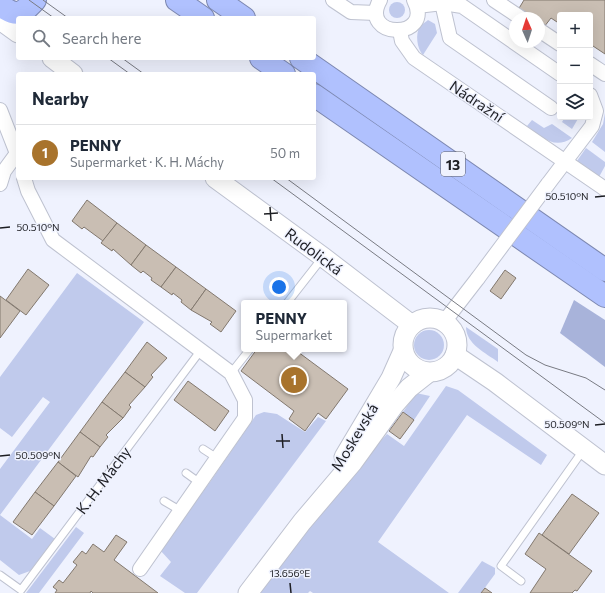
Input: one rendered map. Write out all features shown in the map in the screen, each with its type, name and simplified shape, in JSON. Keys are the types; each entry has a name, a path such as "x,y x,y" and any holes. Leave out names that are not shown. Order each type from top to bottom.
{"highway":[{"path":"0,5 16,13 24,12 35,0"},
{"path":"177,0 200,16"},
{"path":"218,0 241,16"},
{"path":"264,60 281,72"},
{"name":"13","path":"304,60 605,270"},
{"name":"13","path":"316,96 605,296"}],"street":[{"path":"333,0 351,12 378,7 379,21 392,31 404,30 414,23 417,15 416,3 447,2 462,6 557,72"},
{"path":"494,0 512,12"},
{"path":"447,2 450,38 551,108"},
{"path":"0,20 16,32"},
{"name":"Nádražní","path":"400,31 402,41 414,58 605,189"},
{"path":"545,34 557,42"},
{"path":"55,60 70,72"},
{"path":"593,66 605,74"},
{"path":"444,322 592,126 596,111 593,103"},
{"path":"0,110 16,149"},
{"path":"1,177 16,157"},
{"path":"25,180 28,191 53,240 231,373 245,400 245,418 140,569"},
{"name":"Rudolická","path":"218,180 323,257 412,326"},
{"path":"427,318 444,322 454,333 457,348 455,355 445,368 428,372 413,366 403,351 403,341 406,333 412,326 427,318"},
{"name":"Moskevská","path":"302,522 391,378 403,351"},
{"path":"455,355 495,382 605,465"},
{"name":"Moskevská","path":"248,593 302,522 353,462 395,404 409,388 428,372"}],"lane":[{"path":"289,300 323,257"},
{"name":"K. H. Máchy","path":"0,575 21,590 201,350"},
{"path":"231,373 248,352"},
{"path":"204,449 217,458"},
{"path":"521,580 501,566 584,449"},
{"path":"186,473 200,483"},
{"path":"164,501 180,511"}],"shaded area":[{"path":"394,2 400,2 405,7 403,16 400,18 394,18 389,13 389,7"},
{"path":"428,20 435,24 437,33 423,55 418,45 418,29"},
{"path":"605,113 605,152 592,142 603,124"},
{"path":"532,120 544,128 552,124 572,138 559,143 548,141 527,126"},
{"path":"563,120 577,120 572,129 562,122"},
{"path":"586,148 605,162 605,166 599,177 577,161"},
{"path":"77,273 144,322 0,515 0,469 50,402 43,397 12,437 0,428 0,377"},
{"path":"574,300 605,320 605,367 560,333"},
{"path":"466,327 498,349 498,362 473,343 469,338"},
{"path":"429,330 435,331 443,339 443,351 435,359 429,360 423,359 415,351 414,345 415,339 423,331"},
{"path":"446,386 458,390 547,455 541,465 467,415 378,542 449,593 313,593 310,591 308,593 260,593 343,482 387,434 404,446"},
{"path":"416,393 430,396 414,420 403,412"},
{"path":"264,412 277,414 305,432 318,417 326,421 197,593 185,593 160,576 171,562 160,550 210,482 256,415"},
{"path":"0,515 32,539 40,528 55,539 30,571 19,575 0,560"},
{"path":"76,527 84,533 39,593 26,593"},
{"path":"482,561 495,568 495,574 481,593 458,593"}],"building":[{"path":"524,0 605,0 605,54 593,46 593,12 557,12 557,22 551,18 545,26 545,12 521,12 518,10"},
{"path":"87,200 117,223 103,241 84,227 82,229 72,221"},
{"path":"117,223 146,245 131,265 113,249 112,251 101,243"},
{"path":"146,245 176,267 161,287 151,280 152,278 143,271 141,273 131,265"},
{"path":"176,267 206,289 191,310 173,293 172,295 161,287"},
{"path":"28,269 49,285 26,315 6,300"},
{"path":"505,270 516,278 501,299 490,291"},
{"path":"206,289 236,311 221,332 210,324 212,322 191,310"},
{"path":"0,296 20,311 0,338"},
{"path":"147,342 167,358 151,375 153,377 145,387 125,372"},
{"path":"255,352 298,352 348,389 326,419 318,413 305,431 289,419 294,411 241,371"},
{"path":"125,372 145,387 129,405 131,407 123,418 102,402"},
{"path":"188,381 229,411 215,431 174,400"},
{"path":"102,402 123,418 106,435 108,437 100,447 80,432"},
{"path":"403,412 414,420 400,439 389,431"},
{"path":"80,432 100,447 93,457 91,456 78,477 58,462"},
{"path":"58,462 76,476 54,506 35,492"},
{"path":"35,492 54,506 32,535 13,522"},
{"path":"572,494 599,513 569,554 542,535"},
{"path":"539,533 592,571 577,591 575,590 572,593 530,593 546,569 525,554"},
{"path":"116,535 127,542 114,560 158,593 93,593 91,591 90,593 55,593 57,590 53,587 59,580 63,583 77,565 73,562 82,551 86,554 93,544 104,552"},
{"path":"485,588 492,593 481,593"}],"tram line":[{"path":"29,0 51,16"},
{"path":"43,0 65,16"},
{"path":"111,60 127,72"},
{"path":"125,60 141,72"},
{"path":"274,180 605,423"},
{"path":"289,180 526,355 545,365 586,378 605,390"}],"place":[{"name":"PENNY","path":"294,380"}]}
